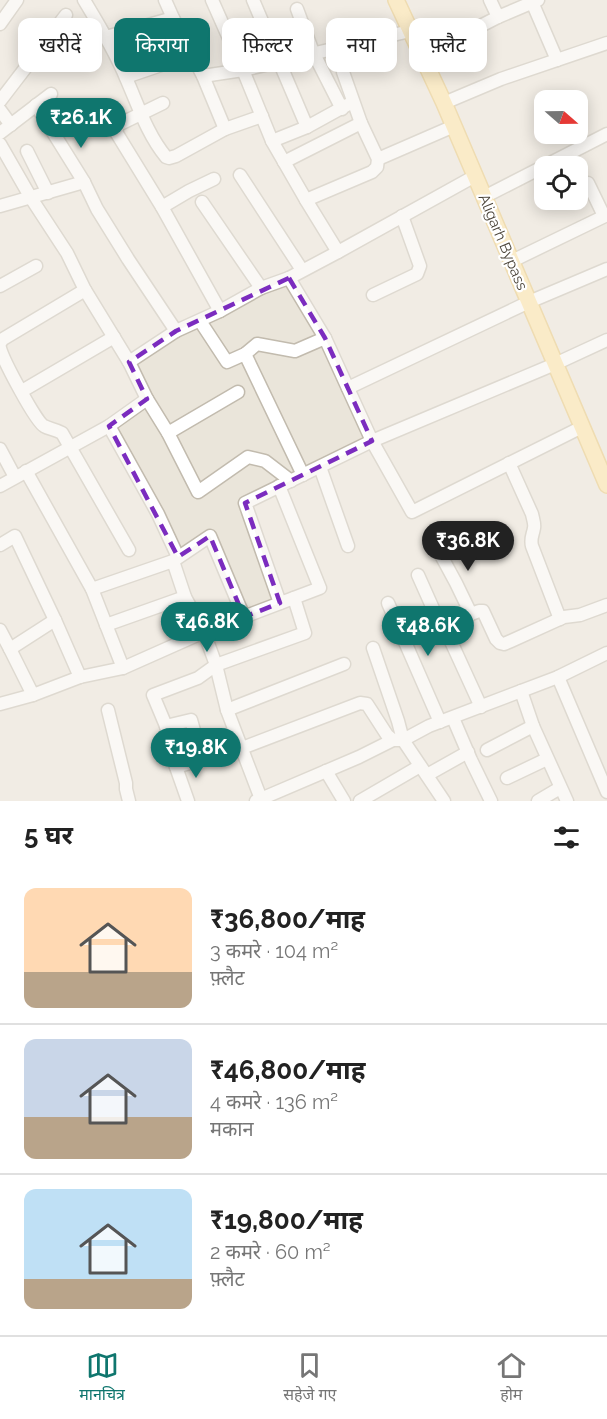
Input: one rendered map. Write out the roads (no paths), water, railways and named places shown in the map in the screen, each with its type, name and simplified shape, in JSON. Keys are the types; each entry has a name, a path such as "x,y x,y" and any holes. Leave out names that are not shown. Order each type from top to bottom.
{"main road":[{"name":"Aligarh Bypass","path":"398,1 409,28"},
{"name":"Aligarh Bypass","path":"429,72 582,427 602,462 607,485"}],"street":[{"path":"1,21 17,0"},
{"path":"84,0 106,37 126,77 141,115 164,155 169,158 176,156 225,129 262,116"},
{"path":"165,0 173,18"},
{"path":"212,0 222,23"},
{"path":"253,0 261,18"},
{"path":"490,0 498,17"},
{"path":"487,23 535,1 557,60"},
{"path":"297,9 300,18"},
{"path":"0,101 66,15"},
{"path":"314,52 409,31"},
{"path":"106,37 114,35"},
{"path":"444,103 501,79 607,43"},
{"path":"314,54 342,109"},
{"path":"126,77 141,72"},
{"path":"201,72 225,129"},
{"path":"203,76 230,72"},
{"path":"244,72 272,141 338,252"},
{"path":"284,72 307,127"},
{"path":"306,200 372,172 377,167 378,159 361,123 343,72"},
{"path":"0,133 51,94"},
{"path":"272,141 307,127 354,102"},
{"path":"163,103 118,125 116,132 162,207 220,311"},
{"path":"36,105 84,182 97,209 176,331"},
{"path":"0,110 11,125"},
{"path":"284,162 361,123"},
{"path":"378,159 454,126"},
{"path":"484,197 607,134"},
{"path":"0,144 129,362 198,492 248,458 265,461 285,484 320,588 204,632 123,668 80,677 33,695 0,704"},
{"path":"27,151 48,193"},
{"path":"240,175 303,270"},
{"path":"129,362 176,331 220,311 261,288 289,278 475,176"},
{"path":"162,207 214,179"},
{"path":"0,206 84,182"},
{"path":"512,261 605,216 588,183"},
{"path":"202,202 261,288"},
{"path":"373,295 417,274 419,270 420,266 402,216"},
{"path":"0,286 36,266"},
{"path":"348,388 529,302 607,269"},
{"path":"289,278 326,338 372,441 412,512 582,427"},
{"path":"0,343 3,339 85,290"},
{"path":"200,321 227,362 245,354 257,344 295,351 326,338"},
{"path":"22,391 114,337"},
{"path":"280,603 245,503 372,441 607,340"},
{"path":"0,348 31,411 44,426 62,433 129,550"},
{"path":"245,354 303,475"},
{"path":"168,433 238,392"},
{"path":"0,486 109,426 147,399"},
{"path":"109,426 158,514 176,559 185,597 204,632 216,665 227,710 259,800 429,726 558,677 607,654"},
{"path":"0,449 20,474 92,589 123,668"},
{"path":"509,463 535,523 530,540 560,619"},
{"path":"320,467 348,546"},
{"path":"0,545 15,536 56,620 80,677"},
{"path":"92,589 176,559 210,536 244,617"},
{"path":"436,546 471,614"},
{"path":"418,575 436,617 442,624 481,707"},
{"path":"106,625 185,597"},
{"path":"188,801 176,767 166,726 153,695 198,678 216,665 305,633 294,598"},
{"path":"388,603 440,722"},
{"path":"442,624 483,611 496,639 500,644 504,644 560,619 580,615 607,605"},
{"path":"9,649 56,620"},
{"path":"0,630 33,695"},
{"path":"373,648 398,721 398,740"},
{"path":"227,710 344,664"},
{"path":"558,677 605,785"},
{"path":"521,691 533,726 567,801"},
{"path":"176,767 242,748 360,703 367,704 387,735 398,740 444,801"},
{"path":"108,710 129,801"},
{"path":"453,718 491,801"},
{"path":"166,726 191,720 202,759"},
{"path":"487,750 533,726"},
{"path":"360,801 468,752"},
{"path":"507,778 547,759"},
{"path":"326,771 344,801"},
{"path":"538,801 560,788"}]}
